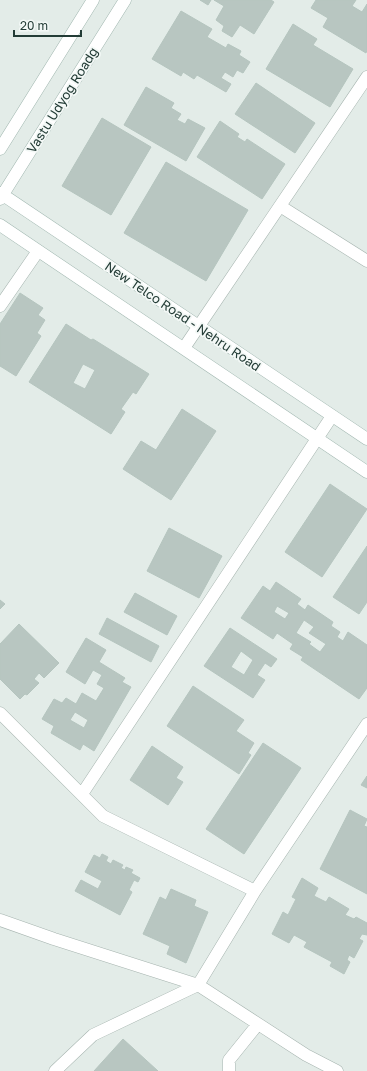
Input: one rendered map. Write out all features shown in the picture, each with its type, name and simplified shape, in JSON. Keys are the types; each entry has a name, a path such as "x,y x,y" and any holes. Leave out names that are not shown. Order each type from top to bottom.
{"street":[{"name":"Vastu Udyog Roadg","path":"0,149 93,0"},
{"name":"Vastu Udyog Roadg","path":"1,196 124,0"},
{"path":"184,348 367,77"},
{"name":"New Telco Road - Nehru Road","path":"1,196 199,326 367,439"},
{"path":"280,206 367,261"},
{"name":"New Telco Road - Nehru Road","path":"0,225 367,472"},
{"path":"0,306 38,251"},
{"path":"82,794 332,416"},
{"path":"0,713 103,816 255,891"},
{"path":"55,1071 93,1035 198,985 255,891 367,724"},
{"path":"0,920 54,939 198,985 306,1055 337,1071"},
{"path":"229,1071 229,1060 258,1024"}],"building":[{"path":"200,0 211,0 208,5"},
{"path":"214,0 271,0 274,2 254,34 240,25 232,37 222,31 224,26 216,20 224,6"},
{"path":"316,0 356,0 352,6 362,12 367,4 366,53 323,27 328,18 311,8"},
{"path":"181,11 212,29 207,37 226,48 228,44 241,51 239,55 250,62 243,73 237,70 233,77 225,72 221,78 231,84 226,92 197,75 194,79 183,72 181,76 152,59"},
{"path":"293,24 317,39 313,45 353,69 330,107 266,69"},
{"path":"256,83 315,123 295,153 235,114"},
{"path":"146,87 174,103 171,108 181,114 177,120 185,124 188,119 205,128 186,161 124,125"},
{"path":"102,118 151,147 111,215 62,186"},
{"path":"220,121 239,134 237,137 245,142 247,139 285,164 262,199 197,157"},
{"path":"166,162 248,210 206,281 124,233"},
{"path":"20,293 43,308 38,315 45,320 37,333 41,336 16,376 0,366 0,324"},
{"path":"66,324 149,374 136,394 133,392 121,409 125,412 111,434 29,382","holes":["83,364 95,370 85,389 73,383"]},
{"path":"182,409 216,431 171,500 123,469 141,441 156,450"},
{"path":"330,484 367,509 322,577 285,552"},
{"path":"169,528 222,556 199,598 147,571"},
{"path":"367,546 367,602 359,614 333,597"},
{"path":"276,582 301,599 297,604 305,610 308,605 333,622 331,626 340,632 337,637 343,641 348,632 367,645 367,688 359,699 301,660 303,657 290,649 293,644 277,633 273,639 241,618 263,586 270,591","holes":["277,606 289,613 285,619 274,612","304,620 314,627 309,633 326,644 320,652 309,644 311,642 296,633"]},
{"path":"135,593 177,616 167,635 124,612"},
{"path":"0,600 5,604 0,609"},
{"path":"107,618 159,646 151,662 99,634"},
{"path":"19,624 59,663 44,678 39,673 34,679 39,683 27,695 25,694 20,699 0,679 0,644"},
{"path":"230,628 277,659 271,667 265,663 257,675 265,680 253,698 204,666","holes":["241,651 253,660 244,675 231,667"]},
{"path":"86,638 106,650 99,662 125,678 122,682 131,687 94,751 83,744 80,750 51,733 54,726 42,719 54,699 62,703 66,698 76,704 82,693 96,701 104,688 97,684 102,675 93,670 85,684 66,672","holes":["75,712 88,720 84,728 70,720"]},
{"path":"193,686 244,720 236,731 254,743 248,753 251,755 239,774 167,726"},
{"path":"263,743 301,768 244,854 206,829"},
{"path":"152,746 183,767 176,778 183,782 168,805 130,780"},
{"path":"367,776 367,788 361,785"},
{"path":"350,810 367,819 364,826 367,827 367,894 320,869"},
{"path":"102,854 108,857 106,861 111,864 113,860 123,865 121,868 125,870 126,867 133,870 131,873 140,878 138,882 134,880 129,890 132,892 120,915 75,891 81,880 98,889 102,881 85,872 94,855 100,858"},
{"path":"302,878 318,888 314,896 326,902 329,897 349,909 345,915 354,919 356,917 367,923 367,935 362,934 359,939 363,941 354,958 349,955 347,960 350,962 344,974 330,966 332,962 304,947 307,942 294,935 289,943 272,934 283,912 288,915 296,899 292,897"},
{"path":"171,889 196,900 194,906 208,912 186,963 167,954 170,946 143,934 160,897 166,900"},
{"path":"123,1039 158,1071 94,1071"}]}
